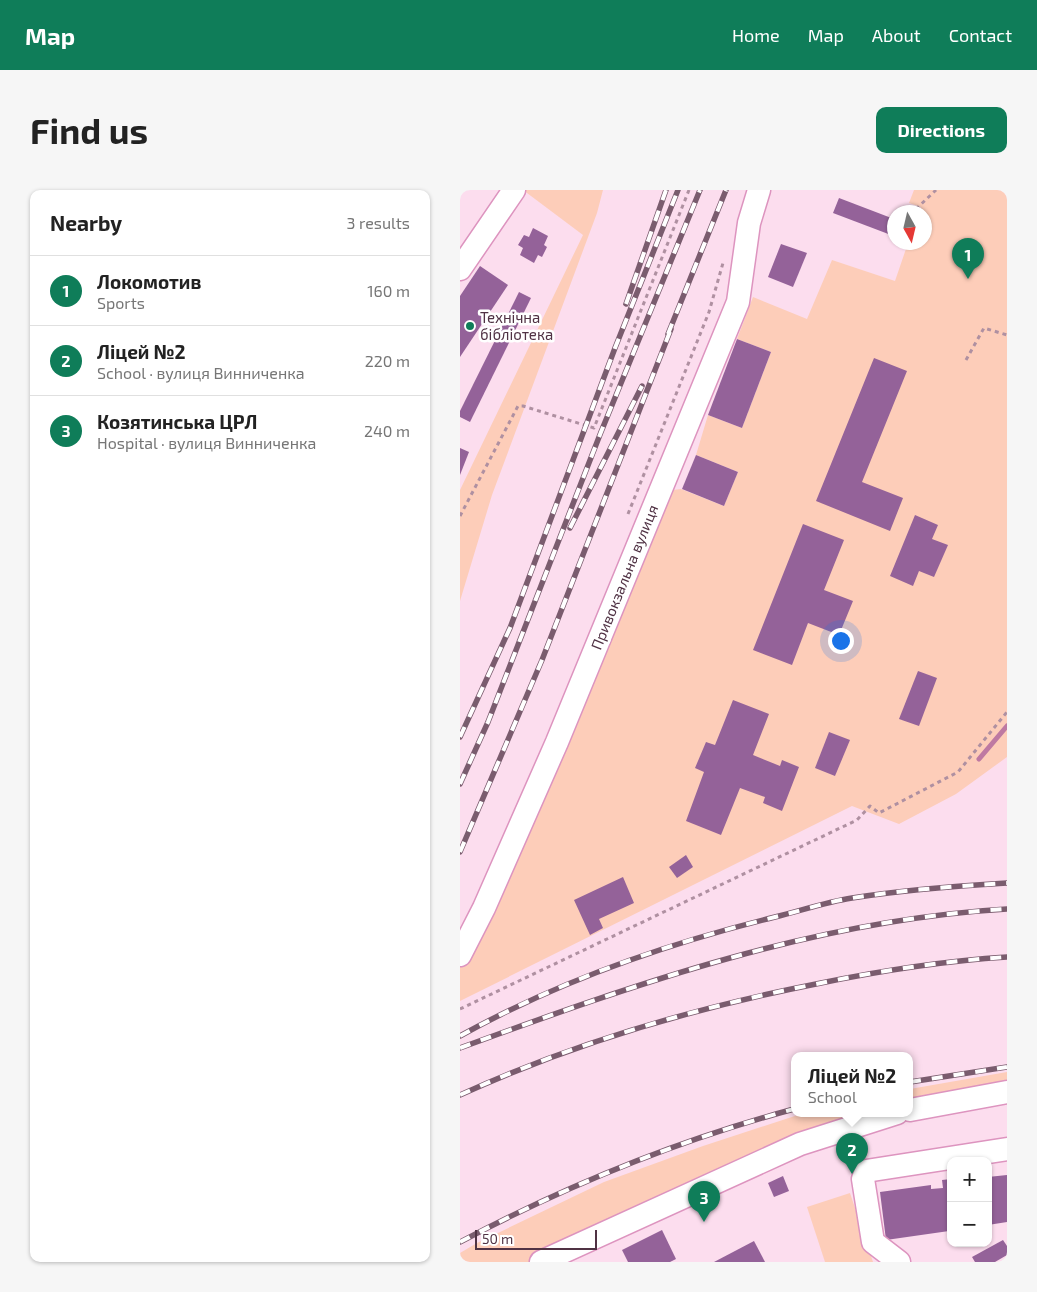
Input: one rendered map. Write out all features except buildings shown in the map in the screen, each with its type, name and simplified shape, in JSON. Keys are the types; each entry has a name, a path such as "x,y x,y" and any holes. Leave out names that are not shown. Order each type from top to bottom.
{"street":[{"path":"460,269 514,190"},
{"name":"Привокзальна вулиця","path":"460,955 484,908 557,742 738,302 749,223 759,190"},
{"path":"913,1109 1007,1092"},
{"path":"541,1262 800,1144 884,1117"},
{"path":"899,1262 873,1242 863,1179 866,1171 1007,1149"}],"path":[{"path":"460,516 518,406 594,428 689,190"},
{"path":"921,205 936,190"},
{"path":"624,523 709,312 724,256"},
{"path":"966,360 984,328 1007,335"},
{"path":"460,1008 857,820 870,806 879,813 954,775 971,759 1007,712"}],"shaded area":[{"path":"523,190 603,190 597,213 492,495 460,601 460,490 583,235"},
{"path":"914,190 1007,190 1007,757 956,794 899,824 852,806 460,1001 460,955 493,914 673,490 681,489 724,506 738,472 696,455 708,415 742,428 771,352 737,339 753,297 807,319 832,260 895,281 906,250 932,250 932,205 909,203"},
{"path":"1007,1072 1007,1092 913,1109 913,1088"},
{"path":"792,1117 887,1117 542,1262 460,1262 460,1253 477,1243 604,1182 703,1146"},
{"path":"850,1193 873,1262 825,1262 807,1207"}],"waterway":[{"path":"979,759 1007,726"}],"railway":[{"path":"626,304 666,190"},
{"path":"460,737 510,628 615,348 678,190"},
{"path":"460,784 488,722 601,432 700,190"},
{"path":"668,334 726,190"},
{"path":"460,852 542,660 671,329"},
{"path":"570,528 642,386"},
{"path":"460,1036 497,1016 574,981 693,939 852,898 929,889 1007,883"},
{"path":"460,1048 594,1000 729,958 866,926 936,915 1007,909"},
{"path":"460,1095 503,1076 591,1043 725,1004 887,971 959,961 1007,957"},
{"path":"913,1082 1007,1067"},
{"path":"460,1242 500,1221 624,1166 708,1135 791,1110"}],"place":[{"name":"Локомотив","path":"968,279"},
{"name":"Технічна бібліотека","path":"470,326"},
{"name":"Ліцей №2","path":"852,1174"},
{"name":"Козятинська ЦРЛ","path":"704,1222"}]}
